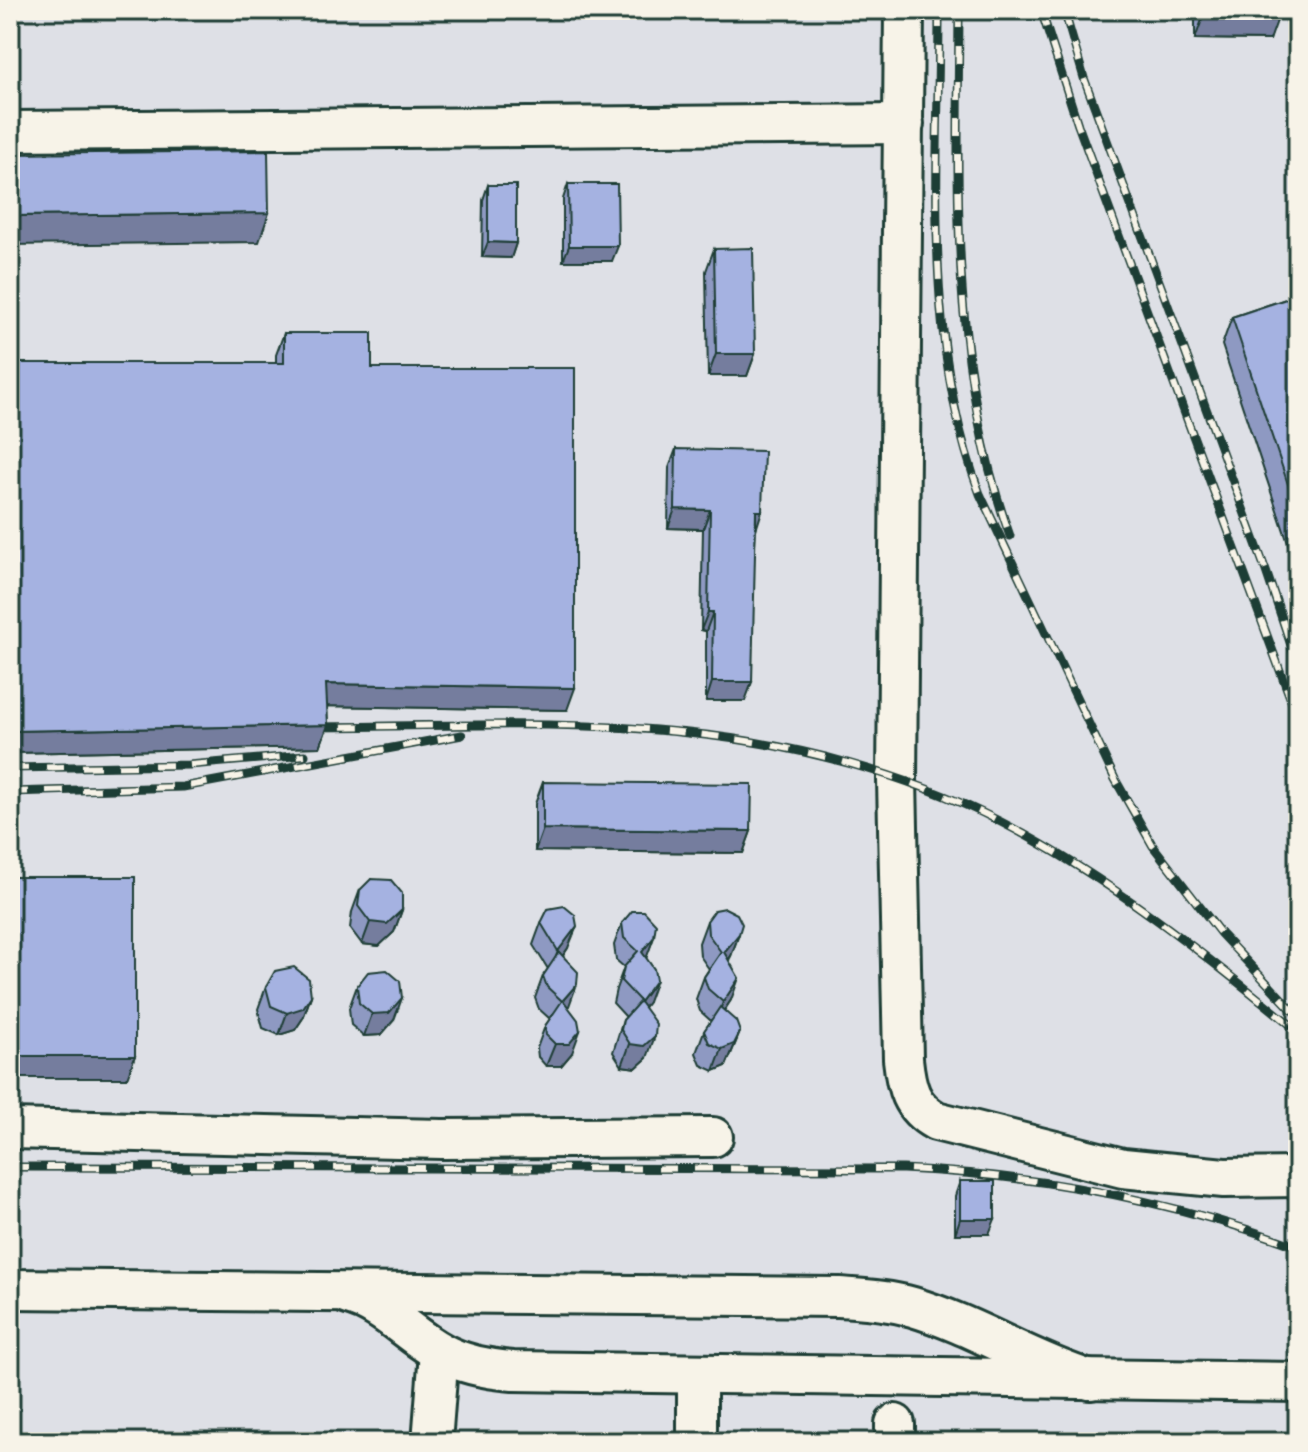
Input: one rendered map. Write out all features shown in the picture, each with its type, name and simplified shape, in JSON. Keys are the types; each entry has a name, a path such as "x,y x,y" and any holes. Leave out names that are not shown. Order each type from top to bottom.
{"street":[{"path":"904,10 897,780 903,1059 907,1091 915,1104 936,1121 1123,1168 1199,1177 1298,1177"},
{"path":"10,131 904,124"},
{"path":"10,1129 442,1139 713,1137"},
{"path":"10,1289 839,1297 886,1300 943,1318 1055,1369 1090,1380"},
{"path":"337,1292 378,1308 439,1352 462,1363 513,1371 1298,1382"},
{"path":"432,1442 439,1352"},
{"path":"697,1374 697,1442"}],"shaded area":[{"path":"10,10 1298,10 1298,1442 10,1442"}],"building":[{"path":"1203,10 1278,10 1278,18 1203,17"},
{"path":"268,151 269,213 10,216 10,154"},
{"path":"568,184 617,184 618,246 569,246"},
{"path":"488,185 516,185 516,243 488,242"},
{"path":"753,248 755,354 716,354 714,249"},
{"path":"1298,295 1298,514 1232,317"},
{"path":"284,333 372,333 372,368 575,368 575,688 326,684 328,725 10,731 10,363 284,363"},
{"path":"676,449 764,451 762,511 756,511 752,682 712,682 713,612 708,612 710,510 675,509"},
{"path":"543,782 752,784 751,831 543,829"},
{"path":"10,877 135,877 135,1056 10,1056"},
{"path":"371,879 391,880 402,893 402,910 387,924 370,922 358,906 360,890"},
{"path":"564,906 575,915 577,926 558,951 541,923 548,909"},
{"path":"725,908 737,914 742,924 739,934 724,952 739,978 723,1002 708,989 704,977 721,952 708,934 707,921 715,910"},
{"path":"632,911 644,911 656,924 654,937 642,952 654,969 656,980 640,1002 656,1024 655,1036 644,1046 630,1044 621,1030 623,1020 640,1001 621,981 624,967 638,951 624,938 622,923"},
{"path":"559,952 578,972 577,984 563,1000 578,1020 580,1031 569,1044 555,1044 546,1035 545,1026 562,1001 547,987 543,976"},
{"path":"294,967 309,979 311,996 303,1008 287,1013 271,1006 266,987 275,971"},
{"path":"387,970 400,981 402,998 389,1013 372,1014 359,1003 357,986 368,972"},
{"path":"720,1007 736,1021 740,1032 734,1044 722,1049 709,1043 704,1031"},
{"path":"960,1181 995,1181 995,1219 960,1219"}],"railway":[{"path":"939,10 937,194 942,316 949,376 962,436 980,494 1115,779 1153,846 1221,934 1298,1016"},
{"path":"959,10 959,210 967,342 976,407 990,472 1010,536"},
{"path":"1041,10 1078,125 1298,719"},
{"path":"1064,10 1084,78 1266,571 1298,666"},
{"path":"1289,10 1298,98"},
{"path":"306,727 545,725 641,729 728,738 849,763 965,805 1080,867 1192,946 1298,1031"},
{"path":"10,792 183,787 462,735"},
{"path":"10,768 189,765 305,755"},
{"path":"10,1167 903,1169 954,1172 1054,1184 1153,1203 1298,1247"}]}
